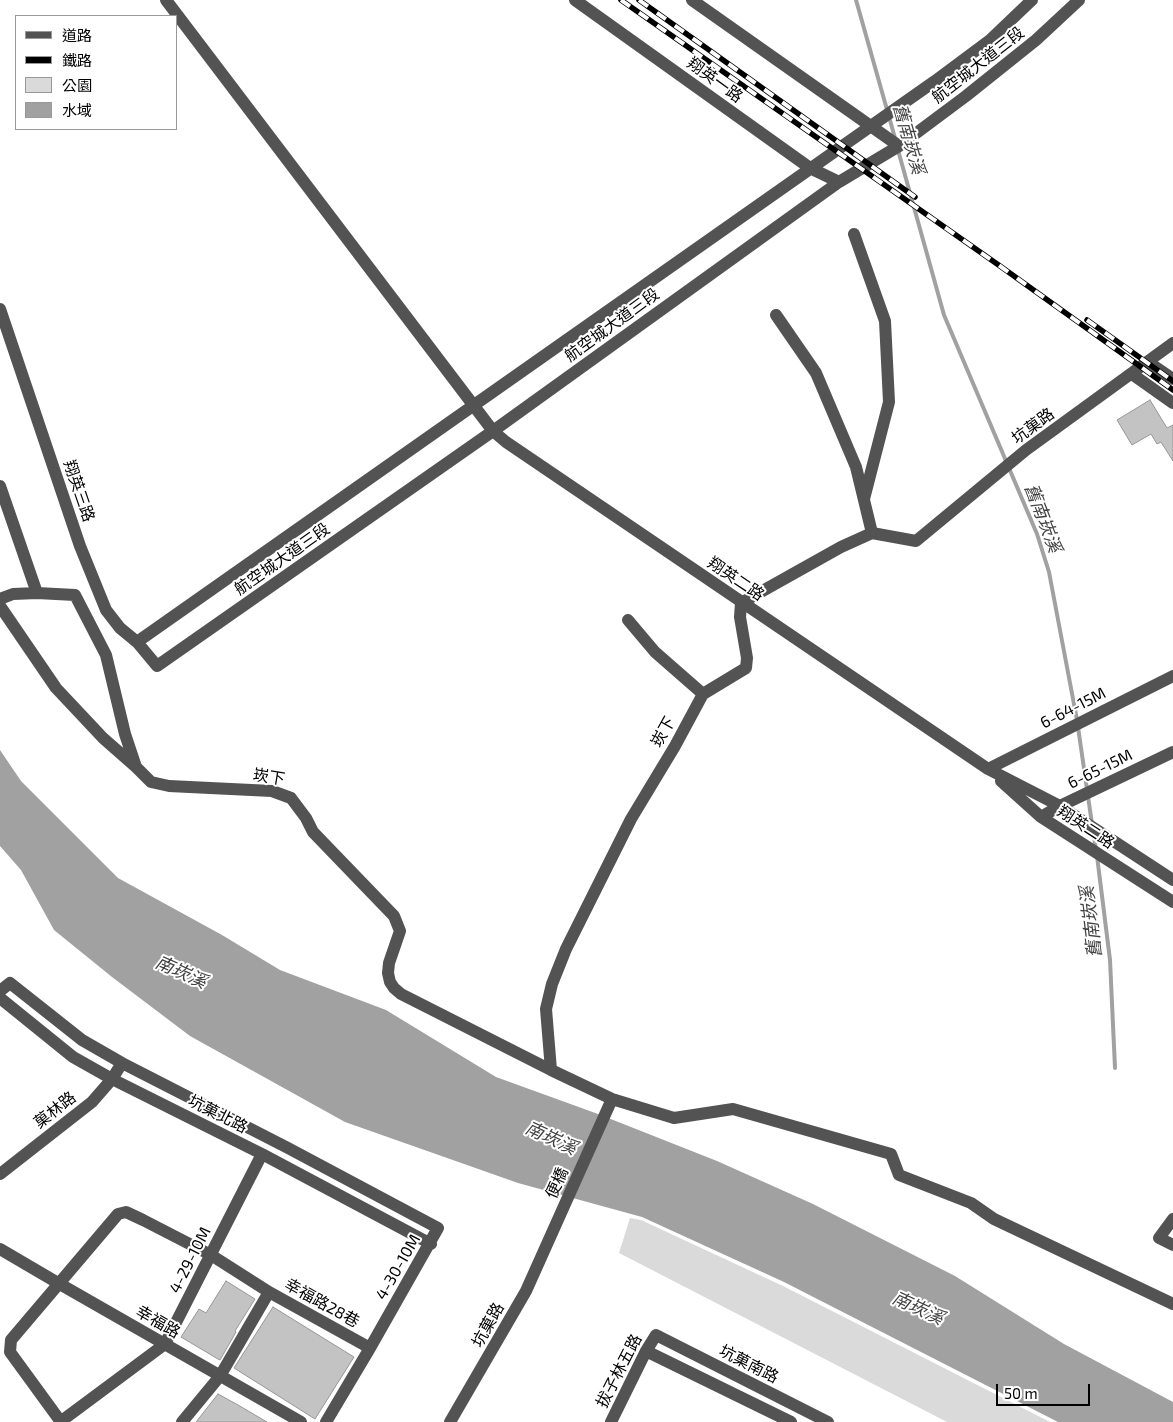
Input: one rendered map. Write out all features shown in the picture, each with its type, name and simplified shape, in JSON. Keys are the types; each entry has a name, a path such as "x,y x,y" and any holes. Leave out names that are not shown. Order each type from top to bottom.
{"street":[{"name":"翔英二路","path":"166,0 177,15"},
{"name":"翔英一路","path":"575,0 810,168 839,182"},
{"path":"692,0 898,146"},
{"name":"航空城大道三段","path":"137,642 870,127 990,40 1032,0"},
{"name":"航空城大道三段","path":"157,666 493,431 839,182 898,146 966,96 1036,40 1079,0"},
{"name":"翔英二路","path":"178,16 493,431 506,442 741,603 988,770 1060,806 1173,880"},
{"path":"854,234 885,321 889,402 864,499"},
{"name":"翔英三路","path":"0,309 80,546 102,601 106,610 120,628 137,642 157,666"},
{"path":"628,620 655,652 703,694 746,668 747,658 740,617 741,603 842,547 872,533 856,467 816,372 776,315"},
{"name":"坑菓路","path":"872,533 916,541 1026,450 1173,343"},
{"path":"1148,362 1173,379"},
{"path":"1132,374 1173,404"},
{"path":"0,486 37,593"},
{"path":"0,598 13,594 37,593 75,595 106,655 125,734 136,767"},
{"name":"崁下","path":"0,606 56,688 103,738 151,782 169,786 272,791 291,798 306,818 313,832 394,916 400,931 389,963 388,973 390,982 401,994 612,1099 674,1118 733,1109 891,1154 899,1175 971,1203 994,1220 1173,1304"},
{"name":"6-64-15M","path":"988,770 1173,676"},
{"name":"崁下","path":"551,1070 546,1009 552,984 566,949 631,819 675,746 703,694"},
{"name":"6-65-15M","path":"1041,817 1173,752"},
{"name":"翔英二路","path":"988,770 1041,817 1173,902"},
{"name":"坑菓北路","path":"5,987 82,1040 122,1063 438,1228"},
{"name":"坑菓北路","path":"0,998 73,1057 112,1079 262,1154 431,1244"},
{"name":"菓林路","path":"0,1174 92,1102 112,1079 122,1063"},
{"name":"便橋","path":"548,1241 612,1099"},
{"name":"4-29-10M","path":"61,1422 165,1344 262,1154"},
{"path":"61,1422 10,1352 11,1340 118,1214 126,1212 211,1255 269,1292"},
{"path":"1173,1218 1159,1238 1173,1245"},
{"name":"4-30-10M","path":"370,1348 431,1244 438,1228"},
{"name":"坑菓路","path":"450,1422 526,1291 548,1241"},
{"name":"幸福路","path":"0,1248 58,1284 301,1422"},
{"name":"幸福路28巷","path":"182,1422 220,1376 269,1292 370,1348 326,1422"},
{"name":"拔子林五路","path":"611,1422 646,1351 656,1335"},
{"name":"坑菓南路","path":"656,1335 828,1422"},
{"name":"坑菓南路","path":"646,1351 791,1422"}],"green space":[{"path":"630,1218 641,1220 783,1286 1050,1422 947,1422 619,1253"}],"water":[{"name":"南崁溪","path":"0,750 21,781 118,878 222,935 280,970 386,1010 496,1077 598,1114 717,1161 813,1204 955,1276 1064,1344 1173,1402 1173,1422 1058,1422 784,1282 642,1217 518,1183 345,1122 190,1036 54,930 21,870 0,846"}],"building":[{"path":"1150,400 1167,428 1173,425 1173,461 1161,442 1157,444 1151,434 1132,445 1117,420"},
{"path":"226,1281 255,1299 220,1360 181,1337 199,1309 206,1313"},
{"path":"273,1307 354,1357 315,1419 234,1368"},
{"path":"218,1394 238,1405 267,1422 196,1422"}],"waterway":[{"name":"舊南崁溪","path":"856,0 895,138"},
{"name":"舊南崁溪","path":"898,150 944,315 1037,534 1049,572 1077,720"},
{"name":"舊南崁溪","path":"1078,727 1092,824"},
{"name":"舊南崁溪","path":"1093,831 1096,849"},
{"name":"舊南崁溪","path":"1097,856 1110,960 1115,1068"}],"railway":[{"path":"621,0 1173,390"},
{"path":"639,0 915,197"},
{"path":"1087,320 1173,381"}]}
